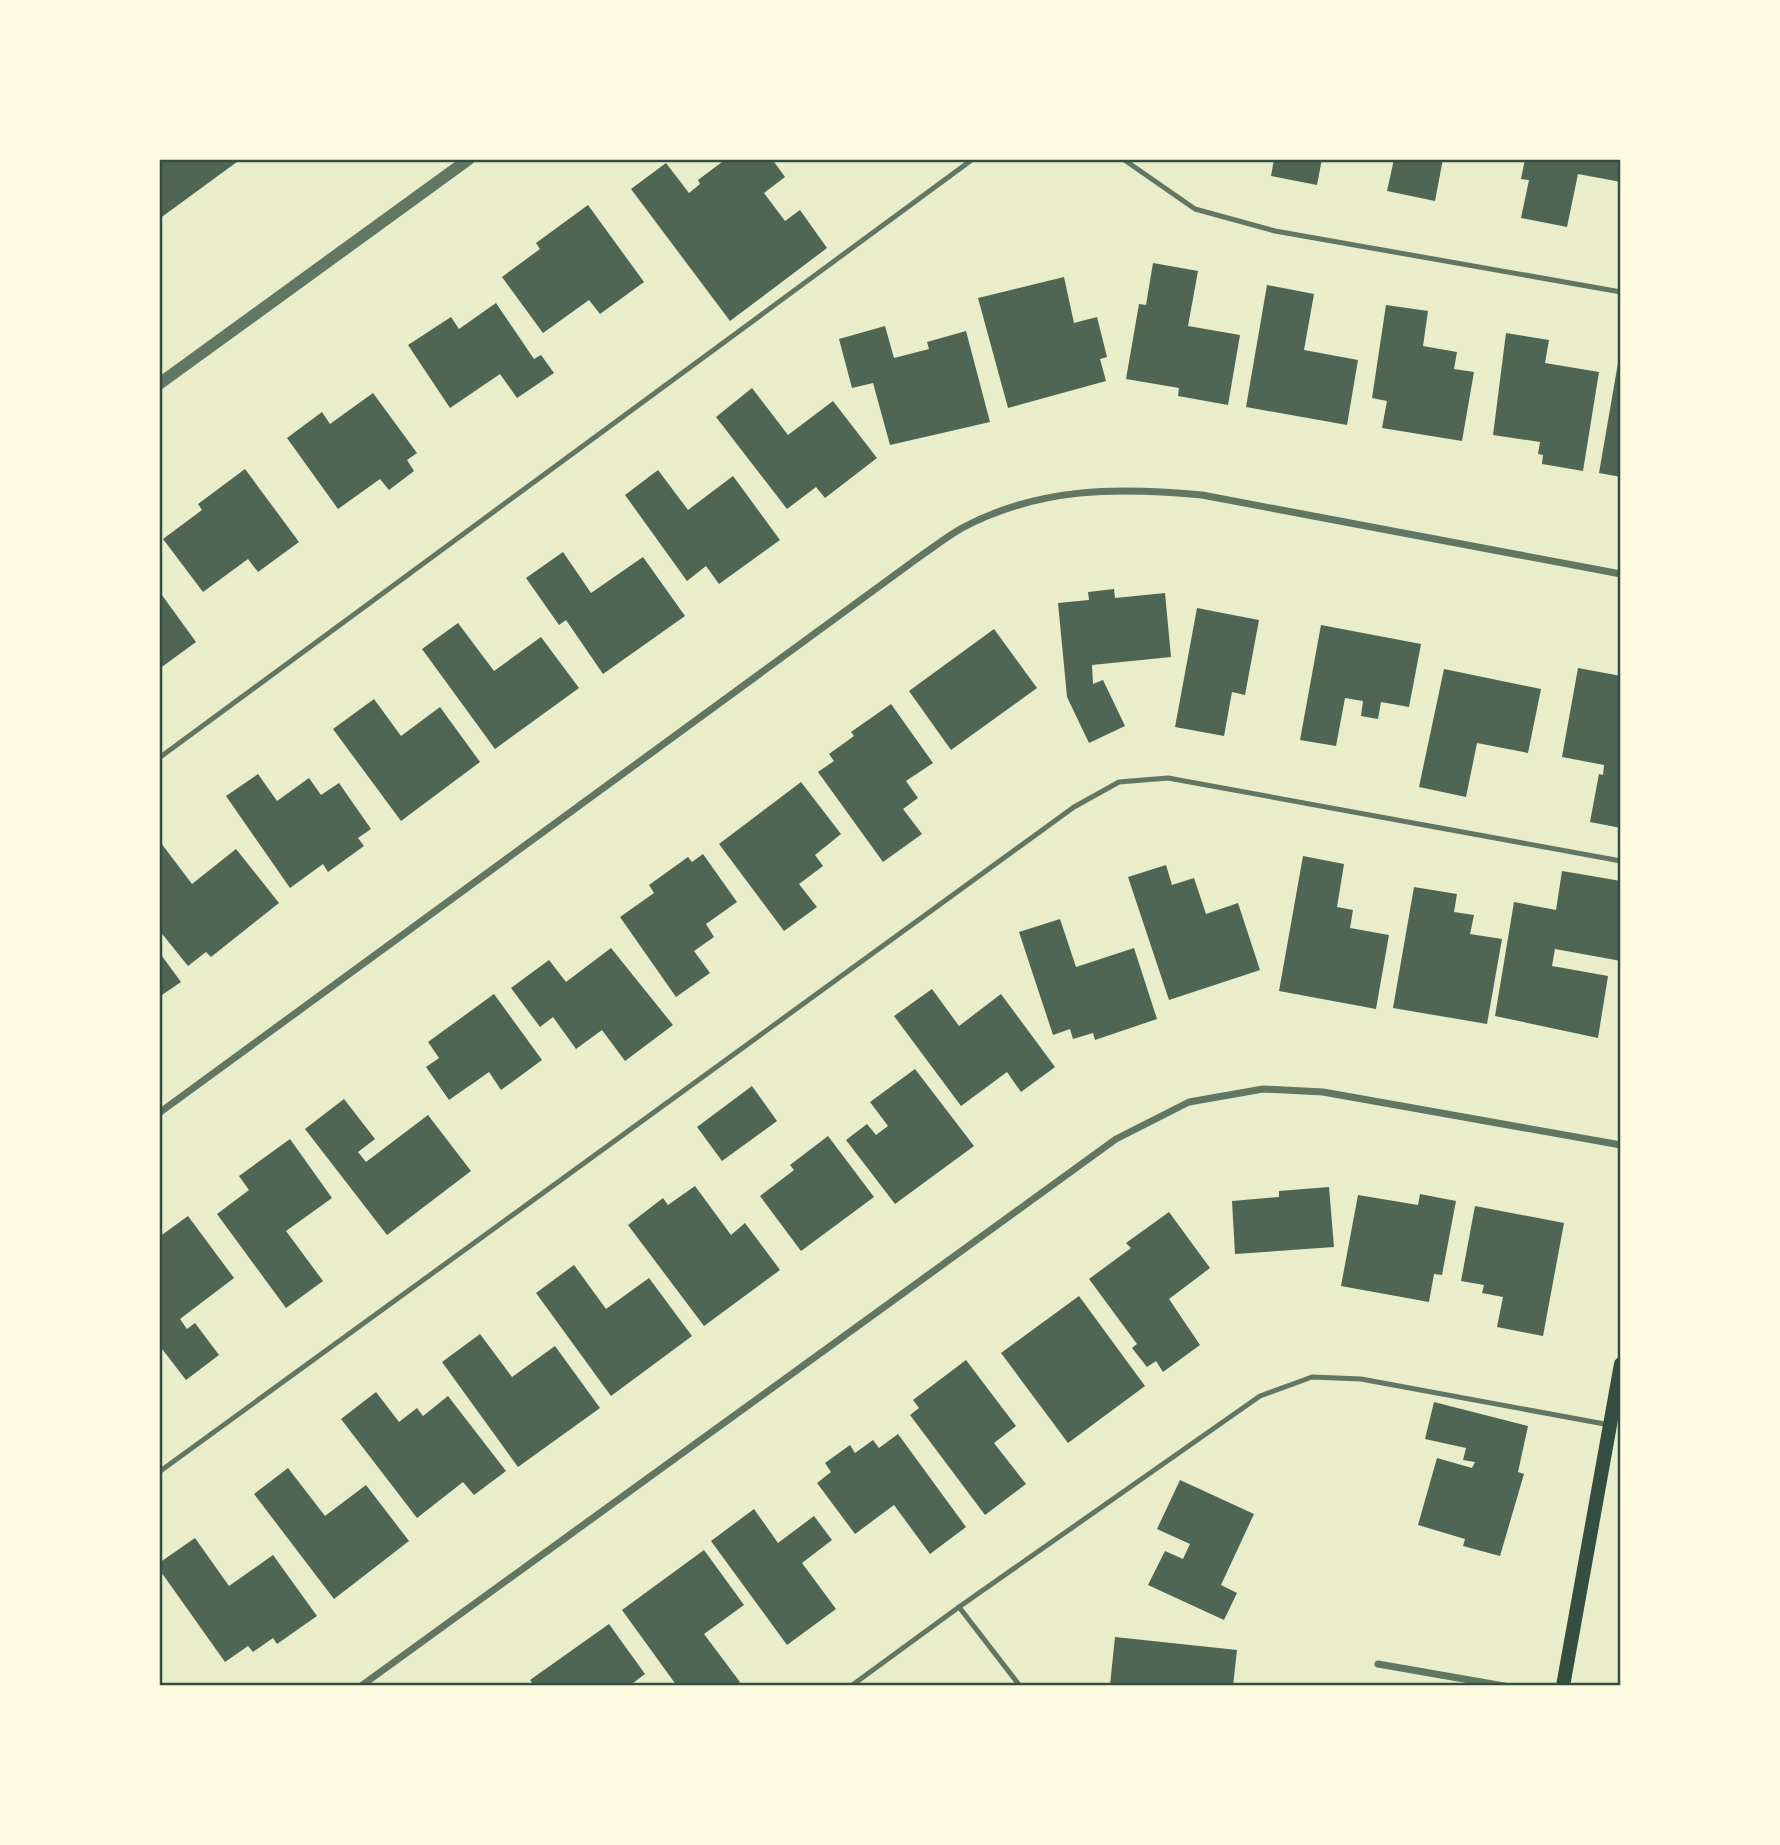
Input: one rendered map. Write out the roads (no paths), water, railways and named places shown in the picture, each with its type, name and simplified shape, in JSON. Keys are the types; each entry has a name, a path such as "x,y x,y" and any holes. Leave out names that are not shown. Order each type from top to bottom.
{"main road":[{"path":"1563,1686 1621,1364"}],"street":[{"path":"159,384 469,159"},
{"path":"159,1113 922,555 962,528 1021,503 1076,492 1142,489 1202,495 1621,574"},
{"path":"361,1686 1116,1139 1189,1102 1263,1089 1323,1092 1621,1145"},
{"path":"1378,1664 1504,1686"}],"lane":[{"path":"159,758 973,159"},
{"path":"1123,159 1195,209 1275,231 1621,292"},
{"path":"159,1472 1074,807 1119,782 1168,778 1621,862"},
{"path":"851,1686 1260,1396 1312,1377 1360,1379 1610,1425"},
{"path":"959,1607 1020,1686"}]}
